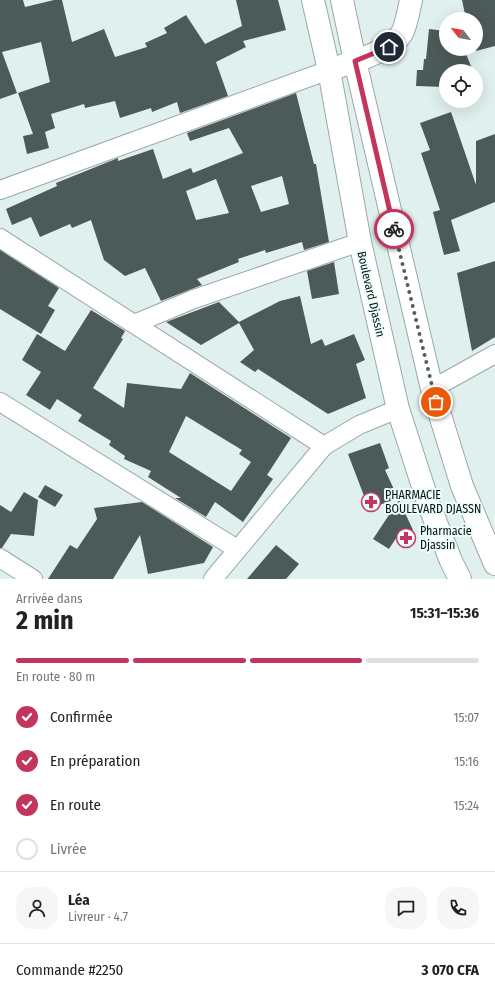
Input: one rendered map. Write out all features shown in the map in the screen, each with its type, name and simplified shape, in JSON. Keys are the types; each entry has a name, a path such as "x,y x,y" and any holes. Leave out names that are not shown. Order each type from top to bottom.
{"main road":[{"name":"Boulevard Djassin","path":"313,0 328,70 360,242 398,409 429,505 451,561 460,579"},
{"path":"342,0 432,389 462,486 495,564"},
{"path":"328,70 389,47 402,33 411,0"}],"street":[{"path":"0,190 328,70"},
{"path":"0,238 324,446"},
{"path":"134,324 194,299 360,242"},
{"path":"432,389 495,354"},
{"path":"0,402 237,549"},
{"path":"213,579 324,446 359,425 398,409"},
{"path":"0,558 33,579"}],"building":[{"path":"0,0 23,0 25,7 54,0 62,0 72,42 104,29 115,57 147,47 145,43 167,33 164,28 186,15 205,44 242,26 236,0 278,0 286,30 243,41 246,47 216,62 228,96 180,113 177,102 152,112 151,108 120,118 115,101 85,108 84,104 51,114 55,128 45,132 49,148 27,154 23,136 33,134 18,93 50,82 41,42 2,52 17,93 0,99"},
{"path":"462,0 495,0 495,46 483,49 483,12 465,12"},
{"path":"429,29 439,30 439,56 467,56 470,64 439,64 439,87 416,86 417,70 423,70 424,59 426,59"},
{"path":"296,93 314,164 316,164 329,242 304,250 302,242 266,253 265,250 238,259 239,262 197,279 202,285 161,301 145,268 125,276 104,260 91,220 72,228 70,224 40,237 31,217 12,225 6,209 57,186 56,183 118,158 118,161 153,149 163,179 191,168 193,173 243,153 229,128 190,141 187,133","holes":["282,176 289,204 261,212 251,186","216,179 229,213 196,220 186,191"]},
{"path":"451,112 476,185 476,141 495,134 495,202 451,220 460,251 444,255 433,212 440,210 421,153 430,150 420,123"},
{"path":"0,250 59,288 48,306 55,310 41,334 0,309"},
{"path":"495,261 495,337 472,351 457,273"},
{"path":"334,262 339,294 312,299 307,271"},
{"path":"300,296 311,344 322,339 325,346 354,334 365,360 356,364 366,398 328,414 258,369 255,372 240,362 254,350 239,323 201,345 166,322 219,302 239,322 280,301"},
{"path":"91,310 125,331 121,338 123,339 93,388 124,408 127,383 181,389 190,373 291,438 267,475 273,479 243,522 215,502 206,517 175,498 181,498 148,477 151,471 124,459 125,456 109,445 111,441 78,421 82,415 57,399 50,410 26,395 41,372 22,360 37,334 65,351","holes":["186,416 242,450 239,454 251,462 231,491 169,452"]},
{"path":"380,443 389,468 385,470 398,498 369,509 348,454"},
{"path":"45,485 63,495 55,507 38,497"},
{"path":"24,492 38,500 34,536 11,534 2,548 0,548 0,505 11,512"},
{"path":"399,500 413,530 400,532 389,549 373,539"},
{"path":"142,502 213,547 204,563 148,574 140,535 113,579 48,579 70,545 77,549 97,519 94,508"},
{"path":"276,545 299,564 286,579 247,579"}],"way so far":[{"path":"394,229 436,402"}],"place":[{"name":"PHARMACIE BOULEVARD DJASSN","path":"371,502"},
{"name":"Pharmacie Djassin","path":"406,538"}],"route":[{"path":"389,47 355,61 394,229"}]}
